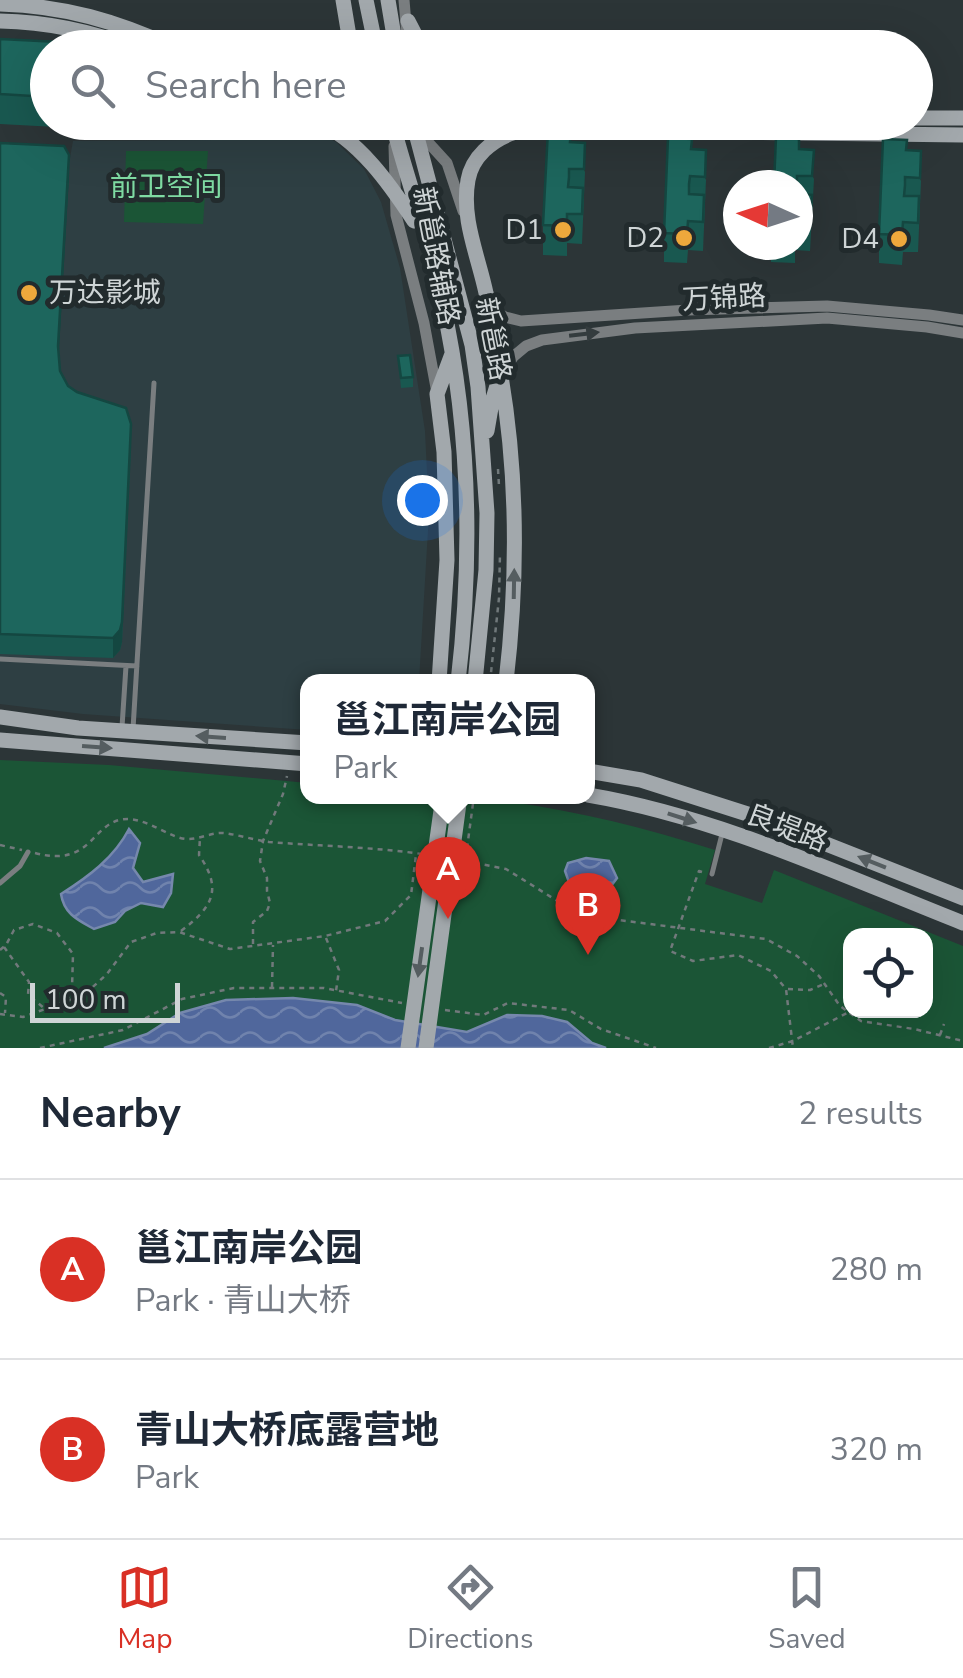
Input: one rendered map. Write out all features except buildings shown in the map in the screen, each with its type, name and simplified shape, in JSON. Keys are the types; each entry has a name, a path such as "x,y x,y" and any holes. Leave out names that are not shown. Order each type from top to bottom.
{"main road":[{"path":"343,0 347,30"},
{"path":"366,0 372,30"},
{"path":"388,0 393,30"},
{"path":"0,4 54,8 135,30"},
{"path":"0,21 75,30"},
{"path":"408,21 413,30"},
{"path":"933,118 963,118"},
{"path":"933,135 963,135"},
{"path":"348,140 396,193 424,235"},
{"name":"新邕路","path":"397,140 432,257 452,353 468,477 468,566 459,674"},
{"name":"新邕路","path":"418,140 472,345 478,386 493,570 476,674"},
{"path":"496,140 472,166 466,220 490,308 511,439 515,494 513,608 507,674"},
{"path":"440,674 447,560 438,394 452,353"},
{"path":"483,455 501,374"},
{"path":"438,394 456,416 463,434"},
{"path":"0,717 78,728 300,742"},
{"path":"0,740 300,763"},
{"name":"良堤路","path":"595,772 640,780 760,818 963,898"},
{"name":"良堤路","path":"595,796 635,803 723,831 963,924"},
{"path":"408,1048 442,804"},
{"path":"426,1048 459,804"}],"street":[{"path":"404,0 408,30"},
{"name":"新邕路辅路","path":"394,140 396,215 438,394"},
{"name":"新邕路辅路","path":"427,140 447,163 466,220"},
{"name":"万锦路","path":"490,308 521,320 827,306 963,320"},
{"name":"万锦路","path":"501,374 526,346 542,340 635,328 827,318 963,333"}],"lane":[{"path":"127,731 137,666 154,383"},
{"path":"0,659 137,666"},
{"path":"126,666 127,731"},
{"path":"712,874 723,831"},
{"path":"0,883 20,866 28,852"}],"path":[{"path":"490,674 493,570"},
{"path":"253,946 253,922 267,911 270,903 260,860 263,841 287,774"},
{"path":"0,846 64,858 78,852 106,826 127,819 154,825 182,839 220,833 263,841 433,856"},
{"path":"180,932 204,912 213,892 207,866 198,855 200,836"},
{"path":"0,993 6,997 2,1014 23,1016 84,996 132,942 157,933 180,932 230,949 325,936 385,922 411,896 416,854"},
{"path":"466,862 506,869 580,916 766,939 798,956 843,1008"},
{"path":"712,874 699,871 670,950 693,961 738,955 771,970 786,989 793,1048"},
{"path":"45,1009 28,995 28,982 2,948 14,930 33,924 57,933 73,954 72,989 66,1002"},
{"path":"325,936 339,970 336,991"},
{"path":"272,988 273,943"},
{"path":"786,989 810,990 824,984"},
{"path":"40,1048 123,1030 182,999"},
{"path":"768,1048 793,1041 843,1015"},
{"path":"857,1018 963,1041"},
{"path":"940,1036 944,1024"}],"shaded area":[{"path":"332,140 364,169 381,202 400,268 425,431 429,514 419,674 300,674 300,729 0,704 0,160 69,163 73,141"}],"green space":[{"name":"前卫空间","path":"126,151 208,151 203,224 124,222"},
{"path":"0,760 109,765 300,782 300,804 519,804 621,823 715,850 705,884 762,903 774,870 918,928 843,928 843,1018 933,1018 933,934 963,946 963,1048 606,1048 592,1043 567,1022 507,1015 467,1032 395,1020 357,1005 293,998 226,1000 180,1013 147,1034 104,1048 0,1048"}],"water":[{"path":"129,829 140,843 133,868 143,882 173,874 171,893 163,907 141,903 115,922 94,929 69,911 61,894 100,866"},
{"path":"586,858 609,861 617,878 608,890 586,893 570,885 565,871 568,863"},
{"path":"293,998 357,1005 395,1020 467,1032 507,1015 542,1016 567,1022 592,1043 606,1048 104,1048 147,1034 180,1013 226,1000"}],"place":[{"name":"D1","path":"563,230"},
{"name":"D2","path":"684,238"},
{"name":"D4","path":"899,239"},
{"name":"万达影城","path":"29,293"},
{"name":"邕江南岸公园","path":"448,919"},
{"name":"青山大桥底露营地","path":"588,955"}]}
